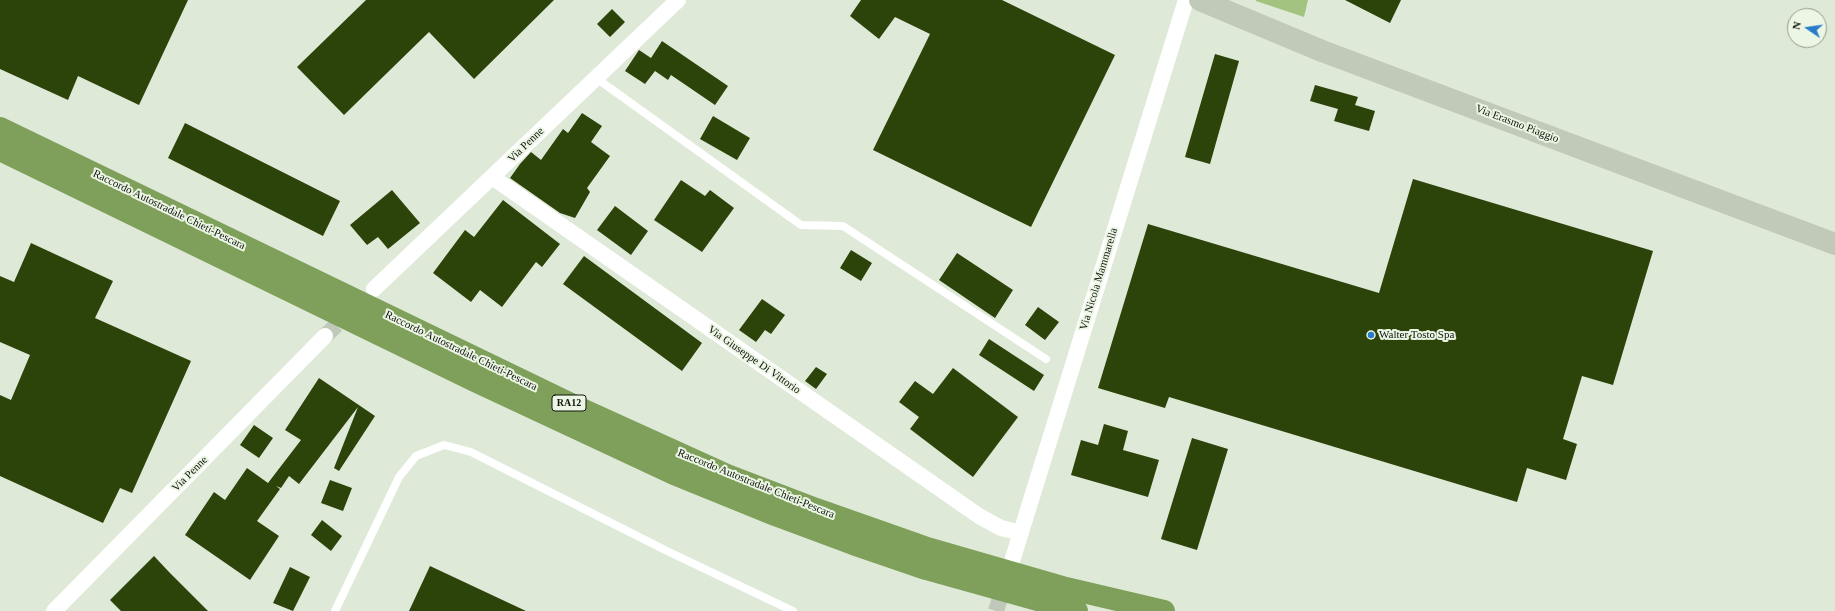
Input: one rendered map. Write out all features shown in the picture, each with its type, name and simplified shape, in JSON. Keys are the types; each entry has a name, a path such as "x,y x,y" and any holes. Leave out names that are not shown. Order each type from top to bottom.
{"highway":[{"name":"Raccordo Autostradale Chieti-Pescara","path":"0,128 575,406 727,475 816,509 924,547 1066,588 1164,611"},
{"name":"Raccordo Autostradale Chieti-Pescara","path":"0,150 468,378 674,474 810,528 926,569 1077,611"}],"street":[{"name":"Via Penne","path":"374,289 678,0"},
{"name":"Via Erasmo Piaggio","path":"1200,1 1322,51 1835,244"},
{"name":"Via Nicola Mammarella","path":"1013,558 1200,1"},
{"name":"Via Giuseppe Di Vittorio","path":"492,177 979,516 1001,528 1021,533"},
{"name":"Via Penne","path":"54,611 325,336"}],"lane":[{"path":"596,78 801,225 843,226 1046,359"},
{"path":"335,611 399,477 416,456 444,445 471,452 666,551 793,611"}],"green space":[{"path":"1256,0 1308,0 1304,17"}],"building":[{"path":"0,0 188,0 139,105 78,76 68,100 0,69"},
{"path":"366,0 554,0 474,79 429,32 344,115 297,67"},
{"path":"861,0 1002,0 1115,55 1031,227 873,150 930,34 895,17 879,39 850,16"},
{"path":"1345,0 1401,0 1390,23"},
{"path":"612,9 625,22 610,37 597,24"},
{"path":"662,41 728,86 715,105 671,75 668,80 655,71 645,84 625,71 639,50 651,58"},
{"path":"1215,54 1239,61 1210,164 1185,157"},
{"path":"1315,85 1358,97 1355,105 1375,111 1369,131 1334,121 1338,109 1310,101"},
{"path":"582,113 602,126 591,142 610,156 587,188 590,192 575,218 560,213 510,178 531,152 541,160 563,129 568,133"},
{"path":"713,116 750,138 737,160 700,139"},
{"path":"185,123 340,201 323,236 168,158"},
{"name":"Walter Tosto Spa","path":"1413,179 1653,251 1613,385 1582,376 1563,439 1577,444 1566,480 1527,468 1517,502 1169,397 1165,408 1098,388 1148,224 1379,293"},
{"path":"681,180 705,196 710,190 734,208 702,252 654,220"},
{"path":"392,190 420,223 388,249 378,237 367,245 350,225"},
{"path":"503,200 560,244 542,267 536,262 502,307 480,290 471,302 433,273 465,230 474,237"},
{"path":"615,206 648,231 631,255 597,230"},
{"path":"31,243 113,281 95,318 191,361 132,493 120,488 103,523 0,476 0,395 11,400 30,355 0,342 0,276 14,282"},
{"path":"851,250 872,263 861,281 840,268"},
{"path":"957,253 1013,290 995,318 939,280"},
{"path":"584,256 702,343 682,371 563,284"},
{"path":"762,299 785,315 771,334 765,330 756,342 739,330"},
{"path":"1038,307 1059,322 1045,340 1025,325"},
{"path":"989,339 1044,375 1034,391 979,355"},
{"path":"816,367 827,374 816,389 805,381"},
{"path":"953,368 1018,417 973,477 910,429 919,417 899,402 915,381 933,394"},
{"path":"319,378 375,416 339,471 334,468 358,407 299,484 289,476 281,488 276,486 280,489 257,521 279,536 250,580 185,535 214,492 225,500 247,468 268,483 301,440 285,430"},
{"path":"1104,424 1128,431 1123,450 1159,460 1148,497 1071,475 1081,440 1098,445"},
{"path":"254,425 273,438 259,458 240,445"},
{"path":"1192,438 1228,449 1197,550 1161,539"},
{"path":"330,480 352,488 343,511 321,503"},
{"path":"322,520 342,536 331,551 311,535"},
{"path":"154,556 208,611 121,611 110,600"},
{"path":"430,566 526,611 409,611"},
{"path":"290,567 310,577 293,611 273,603"}],"tunnel":[{"path":"325,336 351,311"},
{"path":"996,611 1006,580"}],"place":[{"name":"Walter Tosto Spa","path":"1371,335"}]}
